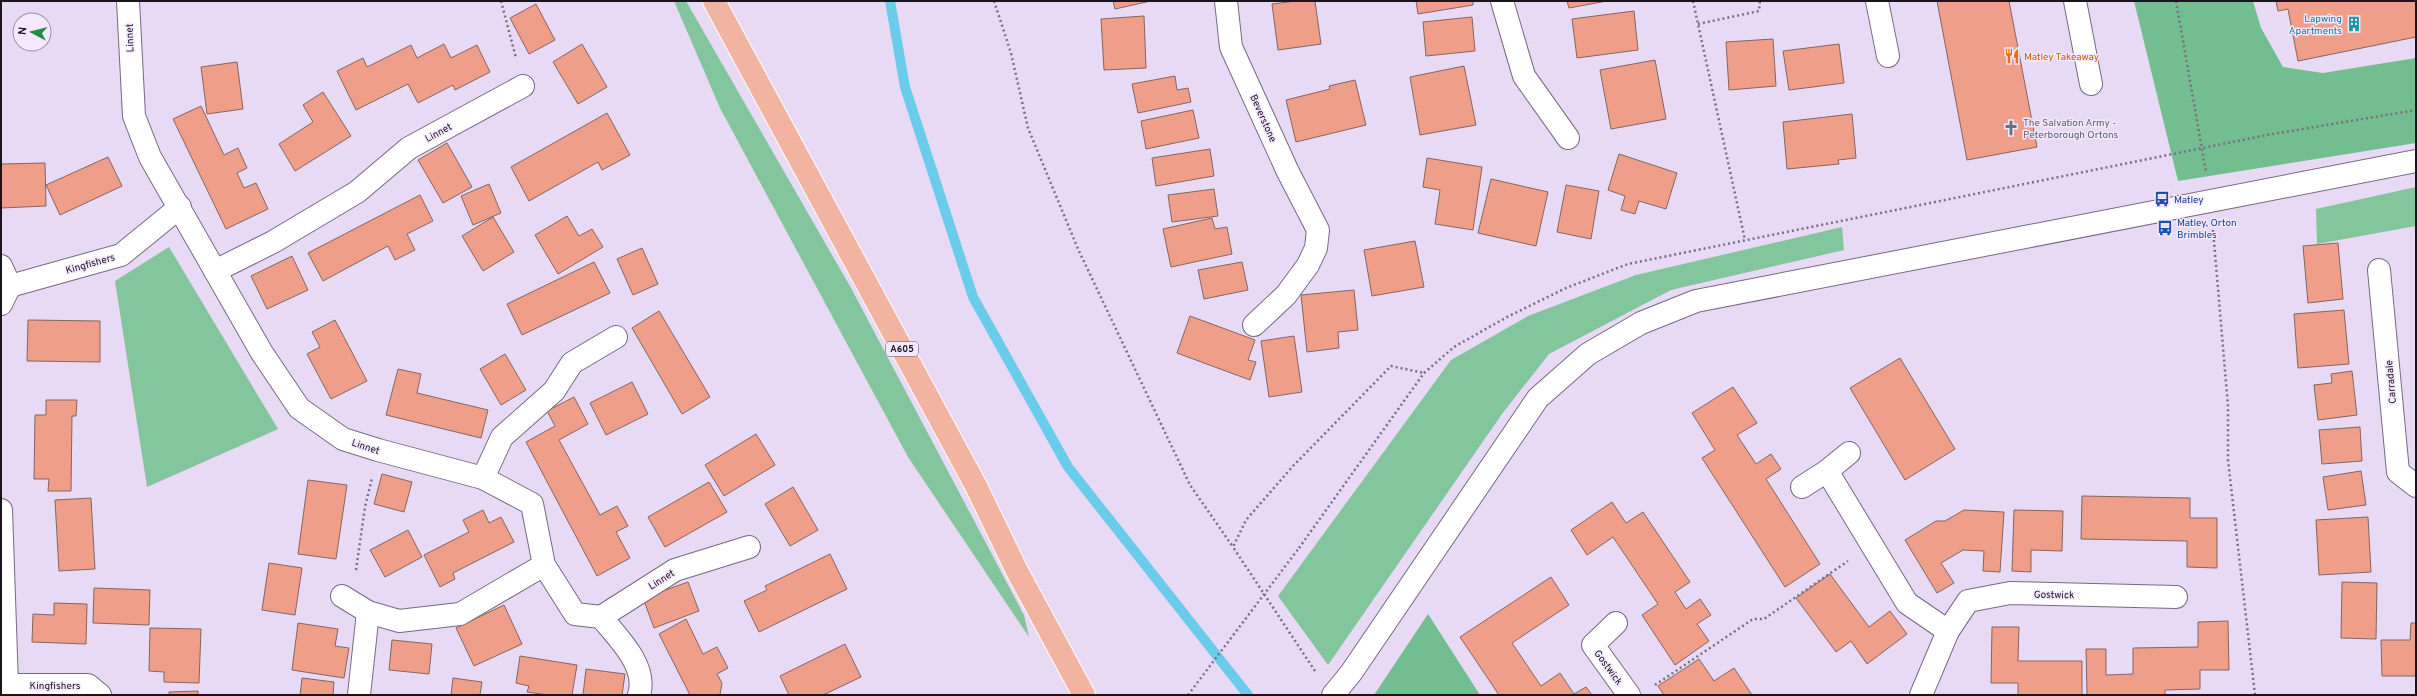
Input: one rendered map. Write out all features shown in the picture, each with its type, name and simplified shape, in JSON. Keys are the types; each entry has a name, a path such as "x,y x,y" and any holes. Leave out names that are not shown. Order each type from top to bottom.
{"main road":[{"name":"A605","path":"714,1 976,486 1017,571 1084,695"}],"street":[{"name":"Linnet","path":"128,1 134,116 150,157 180,207 262,353 299,408 343,439 378,450 483,478 532,504 544,565 575,614 602,617 675,570 749,547"},
{"name":"Beverstone","path":"1226,1 1231,46 1288,172 1318,230 1316,248 1308,265 1286,295 1254,325"},
{"path":"1502,1 1524,76 1568,138"},
{"path":"1877,1 1888,56"},
{"path":"2075,1 2091,84"},
{"name":"Linnet","path":"215,271 273,242 357,192 409,148 523,86"},
{"path":"1333,695 1351,673 1538,398 1588,354 1641,323 1696,301 2416,161"},
{"name":"Kingfishers","path":"1,266 6,295 120,255 180,207"},
{"name":"Carradale","path":"2379,270 2398,472 2416,486"},
{"path":"483,478 502,437 554,391 572,363 616,338"},
{"path":"1802,487 1827,471 1849,453"},
{"path":"1827,471 1907,603 1948,630"},
{"name":"Kingfishers","path":"1,510 4,685 88,685 100,695"},
{"path":"359,695 354,603 399,621 460,614 544,565"},
{"name":"Gostwick","path":"1921,695 1948,630 1968,601 2010,593 2176,597"},
{"path":"602,617 635,660 643,685 639,695"},
{"name":"Gostwick","path":"1616,623 1593,645 1629,695"}],"path":[{"path":"501,1 523,86"},
{"path":"994,1 1011,53 1028,128 1078,249 1190,485 1233,547 1318,677"},
{"path":"1693,1 1745,240"},
{"path":"1698,24 1759,11 1760,1"},
{"path":"2176,1 2202,148"},
{"path":"2213,232 2228,406 2228,460 2255,695"},
{"path":"1233,547 1246,520 1288,472 1391,366 1424,373"},
{"path":"354,603 365,507 378,450"},
{"path":"1652,686 1753,619 1764,619 1871,545"},
{"path":"1188,695 1299,548"}],"green space":[{"path":"674,1 686,1 851,288 1024,615 1029,637 908,457 720,108"},
{"path":"2134,1 2253,1 2261,28 2283,67 2323,73 2416,58 2416,143 2178,181"},
{"path":"2416,187 2416,226 2317,244 2316,209"},
{"path":"1842,227 1844,250 1671,290 1549,354 1502,414 1328,665 1278,596 1451,360 1528,316 1636,275"},
{"path":"169,247 278,429 147,487 115,281"},
{"path":"1428,614 1480,695 1374,695"}],"building":[{"path":"1113,1 1151,1 1115,9"},
{"path":"1296,1 1315,1 1321,44 1278,50 1272,4"},
{"path":"1416,1 1473,1 1473,5 1418,14"},
{"path":"1567,1 1607,1 1569,8"},
{"path":"1937,1 2009,1 2037,147 1967,160"},
{"name":"Lapwing Apartments","path":"2276,1 2416,1 2416,37 2298,61 2288,9 2278,11"},
{"path":"536,4 555,40 529,54 510,18"},
{"path":"1634,11 1638,50 1577,58 1572,19"},
{"path":"1144,16 1146,68 1104,70 1101,19"},
{"path":"1472,17 1475,51 1426,56 1423,22"},
{"path":"1773,39 1776,86 1729,90 1726,42"},
{"path":"444,44 451,58 477,45 490,72 455,90 453,85 418,103 408,84 356,110 337,71 363,58 367,67 411,45 417,58"},
{"path":"582,44 607,87 578,104 553,62"},
{"path":"1839,44 1844,83 1789,90 1783,51"},
{"path":"1655,60 1666,119 1611,129 1600,70"},
{"path":"237,62 243,109 207,114 201,67"},
{"path":"1464,66 1476,125 1420,135 1410,77"},
{"path":"1175,76 1177,90 1188,88 1191,102 1138,113 1132,84"},
{"path":"1355,80 1366,125 1296,142 1286,100 1330,89 1329,86"},
{"path":"323,92 351,136 295,171 279,144 313,122 303,105"},
{"path":"201,106 224,155 238,148 247,168 237,173 244,188 256,183 268,209 226,229 173,119"},
{"path":"1193,110 1199,138 1146,149 1141,121"},
{"path":"607,113 630,155 602,170 598,162 529,201 511,167"},
{"path":"1852,114 1856,158 1838,160 1839,164 1787,169 1783,122"},
{"path":"447,143 472,187 443,203 418,160"},
{"path":"1210,149 1214,176 1156,186 1152,158"},
{"path":"1619,154 1677,173 1666,209 1639,201 1635,214 1621,210 1625,196 1608,190"},
{"path":"108,157 122,186 60,215 46,185"},
{"path":"1427,158 1482,167 1473,230 1435,224 1440,190 1423,187"},
{"path":"45,163 46,206 1,208 1,164"},
{"path":"1491,179 1548,192 1536,246 1478,233"},
{"path":"489,184 501,213 473,225 461,196"},
{"path":"1566,185 1599,191 1591,239 1557,232"},
{"path":"1214,189 1218,216 1172,222 1168,195"},
{"path":"420,195 433,221 407,234 415,250 395,260 388,246 323,281 308,253"},
{"path":"567,216 579,236 592,229 603,247 558,274 535,235"},
{"path":"493,217 514,252 483,271 462,236"},
{"path":"1212,218 1215,229 1227,227 1232,254 1171,267 1163,229"},
{"path":"1415,241 1424,287 1372,296 1364,250"},
{"path":"2338,243 2343,299 2308,303 2303,246"},
{"path":"642,248 658,284 633,295 617,259"},
{"path":"292,256 308,290 267,309 251,276"},
{"path":"594,262 610,293 522,335 507,304"},
{"path":"1242,262 1248,290 1204,299 1198,270"},
{"path":"1354,290 1358,330 1338,332 1339,348 1307,352 1301,295"},
{"path":"2344,310 2349,364 2298,368 2294,314"},
{"path":"659,311 710,397 682,414 632,328"},
{"path":"1190,316 1255,340 1248,360 1256,362 1250,380 1177,353"},
{"path":"28,320 100,321 100,362 27,361"},
{"path":"335,320 367,381 331,399 307,354 320,347 312,332"},
{"path":"1294,336 1302,392 1269,397 1261,341"},
{"path":"505,354 526,390 501,405 480,369"},
{"path":"1900,358 1955,449 1905,480 1850,388"},
{"path":"398,369 421,374 417,393 488,410 481,438 386,415"},
{"path":"2352,371 2357,415 2318,420 2314,385 2332,383 2331,374"},
{"path":"632,382 648,414 606,435 590,403"},
{"path":"1733,387 1757,423 1737,435 1756,464 1771,454 1781,469 1766,479 1820,564 1785,587 1702,458 1715,450 1692,413"},
{"path":"574,397 588,424 559,440 600,515 617,506 628,526 616,532 630,558 597,576 526,442 555,426 547,411"},
{"path":"46,400 77,400 76,416 72,416 71,491 48,491 49,479 34,479 35,415 46,415"},
{"path":"2360,427 2362,461 2322,464 2319,430"},
{"path":"756,434 775,465 724,496 705,465"},
{"path":"2361,471 2366,505 2328,510 2323,477"},
{"path":"382,474 412,482 404,512 374,504"},
{"path":"308,480 347,485 336,559 298,554"},
{"path":"709,482 727,512 665,547 648,517"},
{"path":"793,487 818,530 790,546 765,504"},
{"path":"2082,496 2190,498 2190,518 2217,518 2217,568 2187,567 2187,541 2081,539"},
{"path":"91,498 95,569 59,571 55,500"},
{"path":"1612,502 1626,523 1643,512 1690,582 1675,592 1686,609 1700,599 1711,615 1697,624 1709,641 1675,665 1642,615 1658,604 1613,537 1587,555 1571,530"},
{"path":"483,510 489,523 501,517 514,542 453,573 455,579 440,587 424,555 469,532 463,520"},
{"path":"1964,510 2004,512 2000,572 1983,571 1984,551 1963,550 1941,563 1954,583 1937,593 1905,540 1936,521 1945,521"},
{"path":"2014,510 2063,511 2062,551 2031,550 2031,572 2012,571"},
{"path":"2368,517 2371,572 2319,575 2316,520"},
{"path":"408,530 422,557 385,577 370,550"},
{"path":"830,554 847,589 759,632 744,601 767,590 765,586"},
{"path":"269,563 302,568 295,615 262,610"},
{"path":"1830,574 1869,627 1890,611 1907,634 1867,664 1851,641 1836,652 1796,598"},
{"path":"1551,577 1569,605 1512,643 1541,686 1560,673 1574,694 1586,687 1592,695 1499,695 1460,637"},
{"path":"688,582 699,611 654,628 643,598"},
{"path":"2342,582 2377,583 2376,639 2341,638"},
{"path":"94,588 150,590 149,625 93,623"},
{"path":"54,603 87,604 86,644 32,642 33,614 54,615"},
{"path":"504,605 522,644 474,666 456,628"},
{"path":"686,619 703,654 717,647 728,668 717,674 722,683 720,695 690,695 659,634"},
{"path":"2228,621 2229,670 2200,670 2200,689 2165,690 2165,695 2087,695 2086,649 2106,649 2106,675 2133,674 2133,648 2198,647 2198,622"},
{"path":"298,623 338,629 335,646 349,648 344,678 292,670"},
{"path":"2411,623 2416,623 2416,676 2382,676 2381,640 2410,640"},
{"path":"1992,627 2019,627 2018,661 2082,661 2082,695 2018,695 2018,683 1991,683"},
{"path":"150,628 201,629 199,683 164,682 164,672 149,671"},
{"path":"392,640 432,644 429,674 389,670"},
{"path":"845,644 861,677 823,695 789,695 780,676"},
{"path":"520,656 577,665 572,695 548,695 527,692 529,686 516,683"},
{"path":"1699,659 1714,681 1734,668 1752,695 1664,695 1658,686"},
{"path":"586,669 625,674 622,695 583,695"},
{"path":"302,678 334,682 333,695 300,695"},
{"path":"453,678 482,682 480,695 451,695"},
{"path":"198,691 198,695 169,695 169,692"}],"waterway":[{"path":"890,1 905,87 973,297 1068,467 1248,695"}],"place":[{"name":"Lapwing Apartments","path":"2354,24"},
{"name":"Matley Takeaway","path":"2012,56"},
{"name":"The Salvation Army - Peterborough Ortons","path":"2011,128"},
{"name":"Matley","path":"2162,199"},
{"name":"Matley, Orton Brimbles","path":"2165,228"}]}
